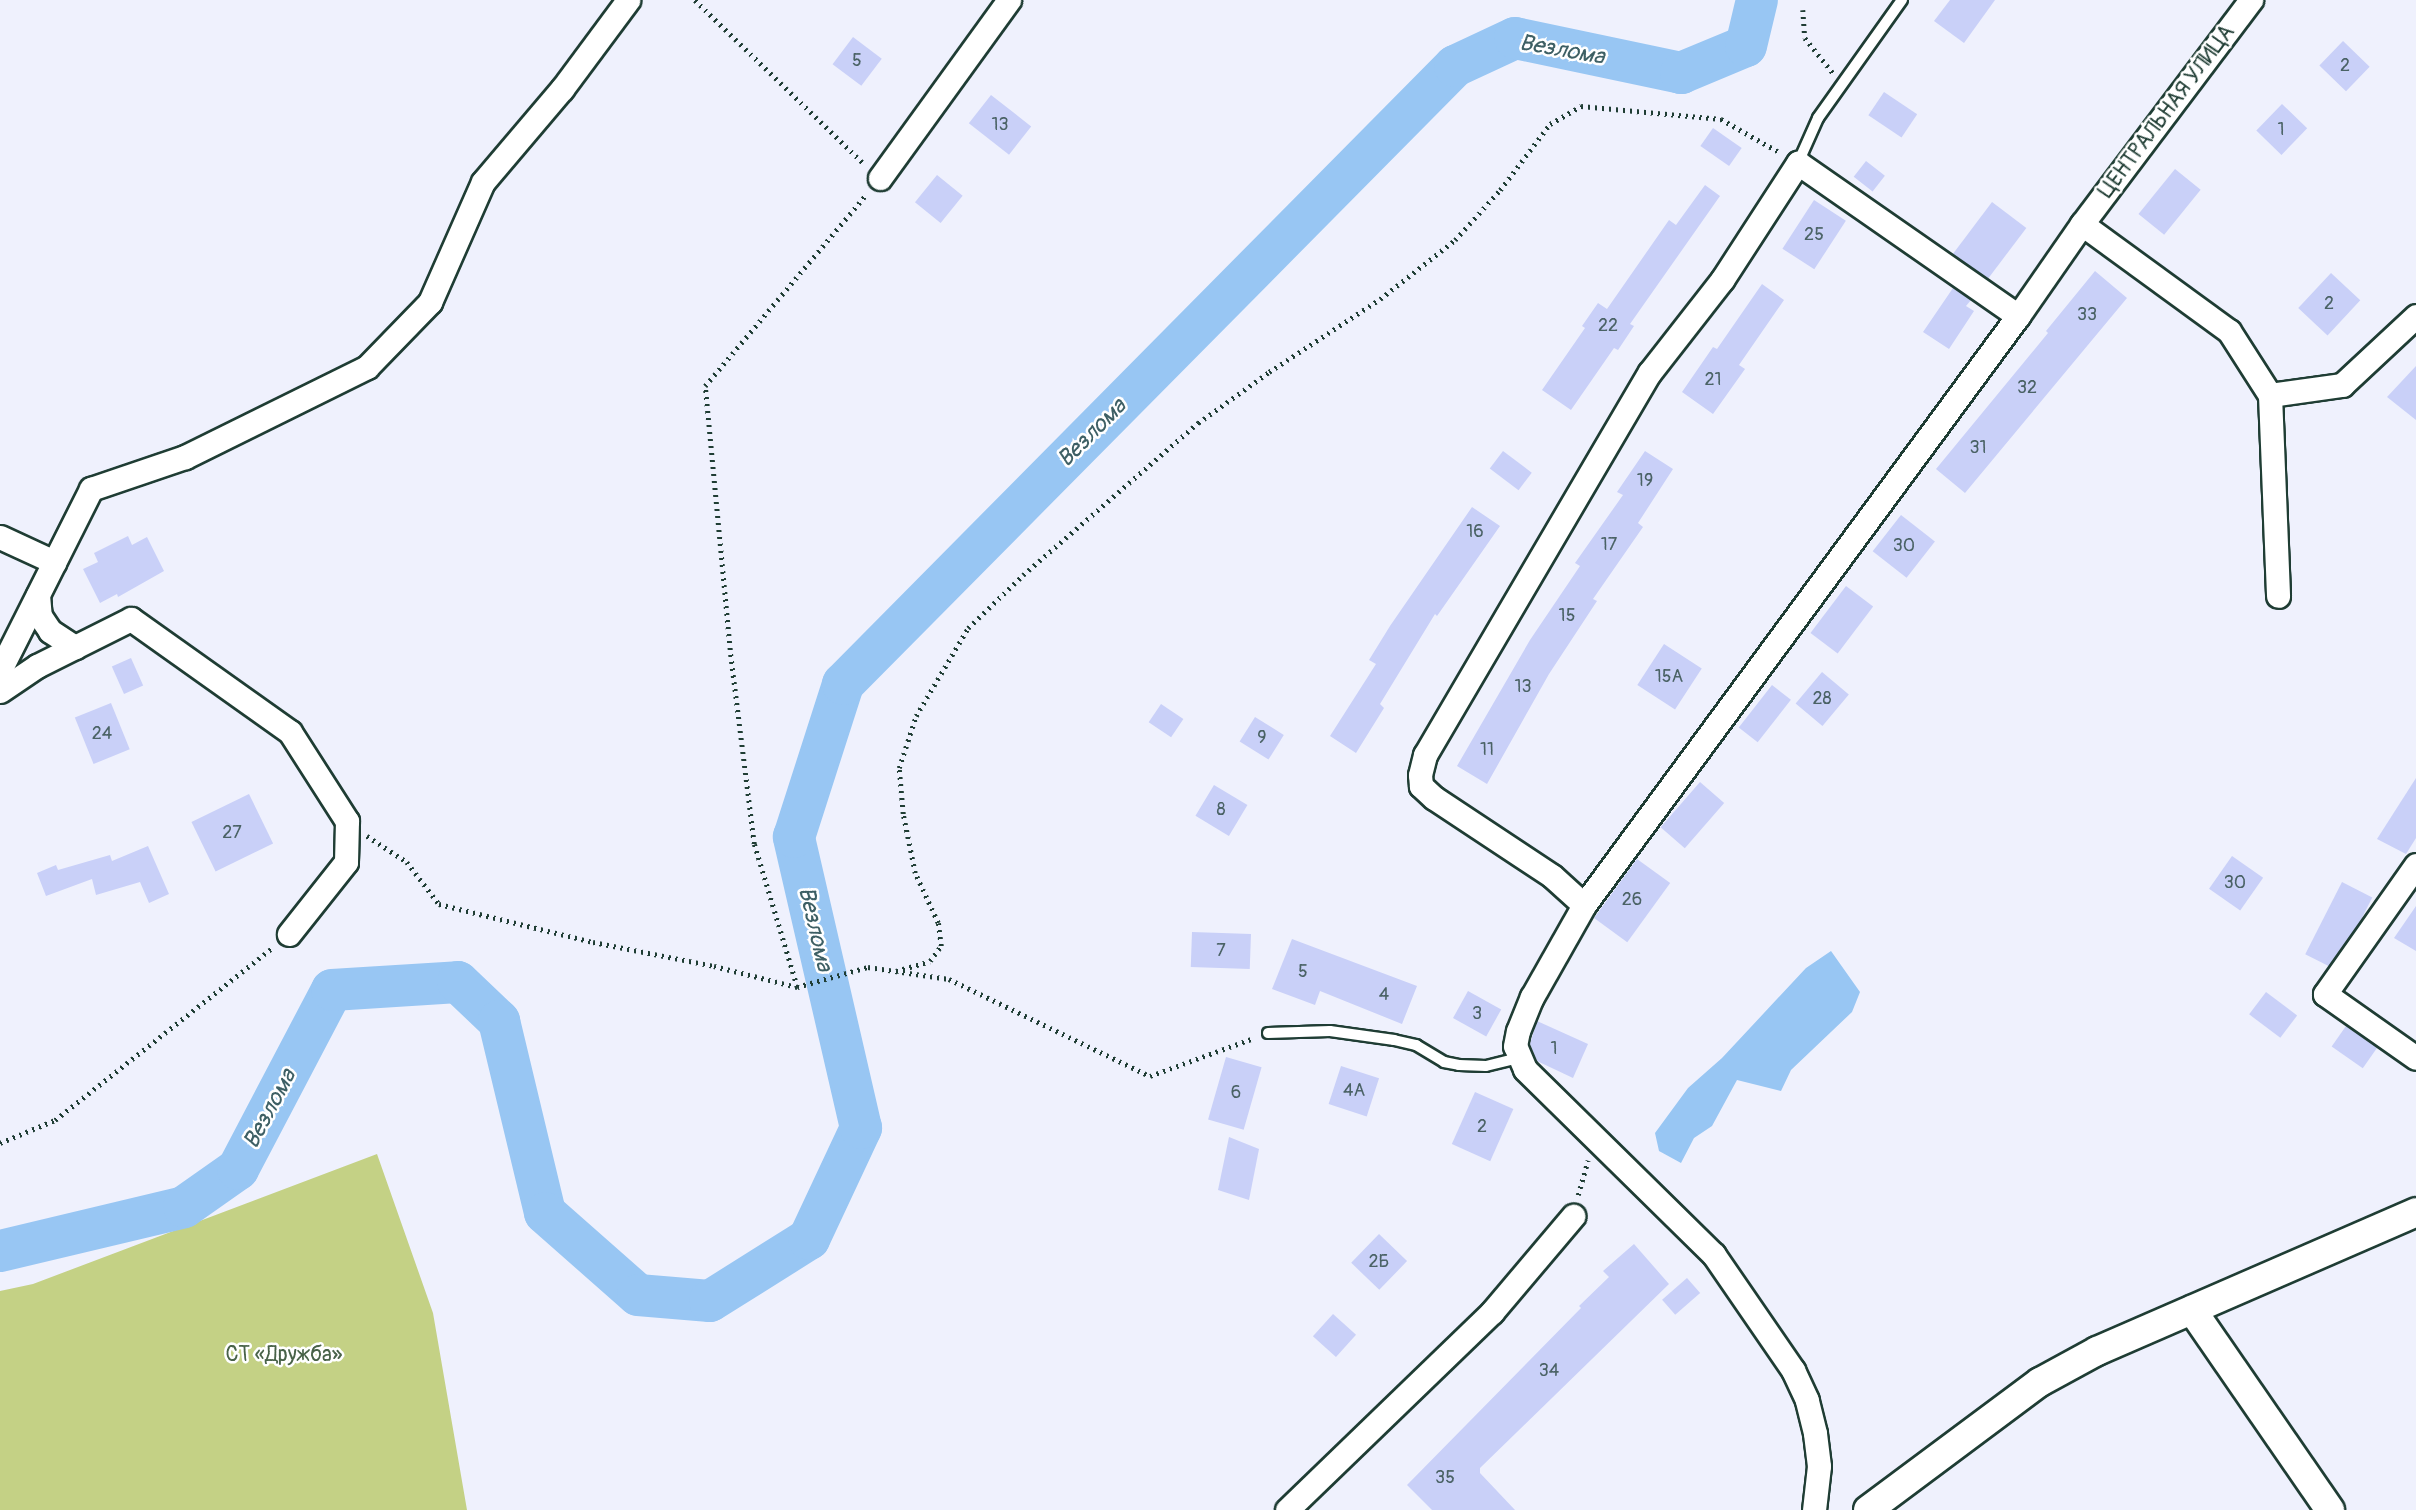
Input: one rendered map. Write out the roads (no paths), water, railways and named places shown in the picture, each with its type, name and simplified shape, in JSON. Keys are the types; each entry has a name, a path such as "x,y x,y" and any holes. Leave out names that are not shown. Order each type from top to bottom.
{"street":[{"path":"0,670 91,489 185,457 367,367 430,302 483,182 562,89 628,0"},
{"path":"880,178 1009,0"},
{"name":"ЦЕНТРАЛЬНАЯ УЛИЦА","path":"1519,1058 1515,1046 1518,1031 1532,996 1584,905 2018,316 2082,224 2251,0"},
{"path":"1584,905 1552,876 1422,786 1420,775 1425,754 1650,372 1723,280 1798,163 2018,316"},
{"path":"2082,224 2229,331 2270,395 2278,596"},
{"path":"2270,395 2342,386 2416,316"},
{"path":"0,537 54,562"},
{"path":"38,595 40,617 50,631 75,648"},
{"path":"0,691 37,666 131,619 290,732 347,821 346,862 289,934"},
{"path":"2416,866 2325,994 2416,1059"},
{"path":"1519,1058 1525,1069 1714,1255 1793,1370 1807,1400 1815,1433 1819,1466 1814,1510"},
{"path":"1868,1510 2040,1382 2097,1351 2416,1212"},
{"path":"1287,1510 1492,1312 1573,1216"},
{"path":"2192,1310 2330,1510"}],"lane":[{"path":"1798,163 1818,118 1902,0"},
{"path":"1268,1033 1330,1031 1394,1040 1416,1045 1444,1062 1460,1065 1486,1066 1519,1058"}],"water":[{"path":"1831,951 1860,992 1852,1012 1791,1070 1781,1091 1737,1080 1712,1126 1694,1138 1681,1163 1659,1151 1655,1133 1688,1088 1722,1058 1806,968"}],"waterway":[{"name":"Везлома","path":"0,1251 184,1207 238,1169 332,990 458,982 499,1021 545,1213 638,1295 710,1301 809,1239 861,1128 794,837 843,684 1455,66 1515,38 1681,73 1746,46 1757,0"}],"park label":[{"name":"СТ «Дружба»","path":"284,1355"}]}
